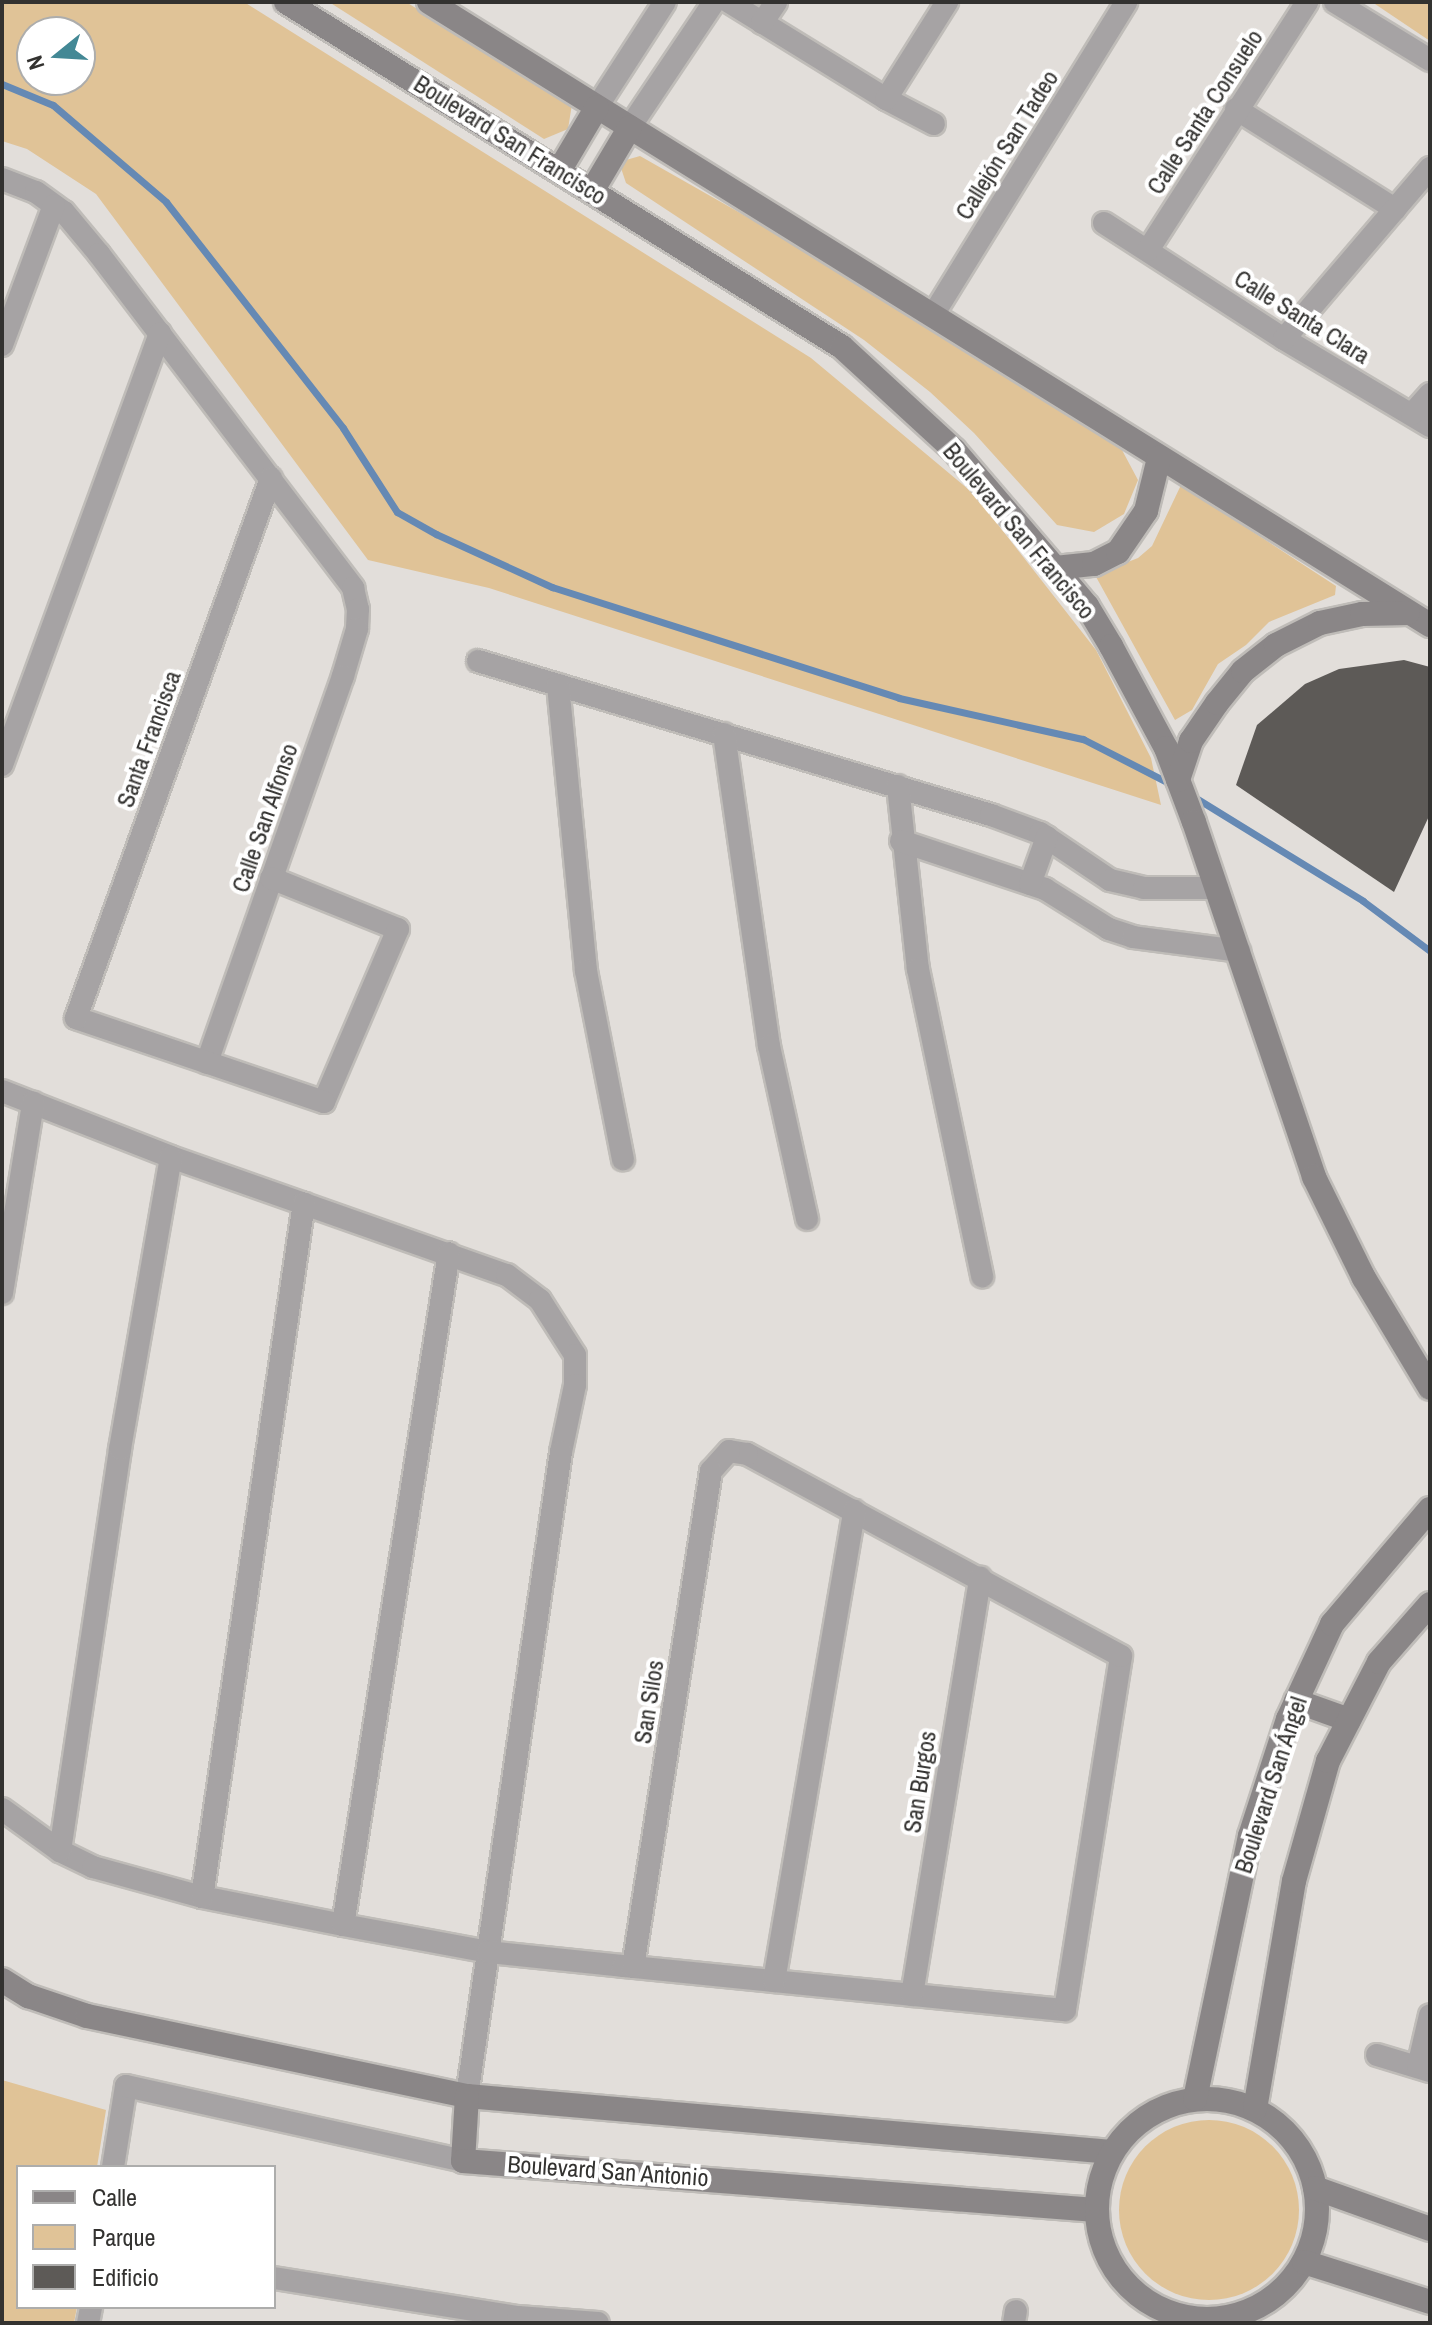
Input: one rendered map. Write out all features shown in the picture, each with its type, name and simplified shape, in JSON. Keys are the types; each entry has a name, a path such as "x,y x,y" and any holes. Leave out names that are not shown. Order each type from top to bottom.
{"street":[{"name":"Boulevard San Francisco","path":"286,2 819,332 863,363 954,450 1055,568 1095,619 1166,748 1239,951 1314,1177 1364,1278 1430,1388"},
{"path":"429,2 1430,625"},
{"path":"559,171 665,2"},
{"path":"592,191 630,127 714,2"},
{"path":"729,2 886,99 934,124"},
{"path":"762,23 776,2"},
{"path":"886,99 947,2"},
{"name":"Callejón San Tadeo","path":"933,315 1126,2"},
{"name":"Calle Santa Consuelo","path":"1148,250 1307,2"},
{"path":"1335,2 1430,60"},
{"path":"1236,109 1395,209"},
{"path":"1284,339 1430,168"},
{"path":"2,179 36,192 54,205 99,254 271,478"},
{"path":"2,345 54,205"},
{"name":"Calle Santa Clara","path":"1104,223 1284,339 1421,420"},
{"path":"2,765 160,333"},
{"path":"1421,420 1430,394"},
{"path":"1055,568 1094,564 1118,552 1146,511 1159,458"},
{"name":"Calle San Alfonso","path":"207,1063 357,629 358,609 353,588 271,478"},
{"name":"Santa Francisca","path":"207,1063 76,1018 271,478"},
{"path":"1178,780 1191,741 1217,703 1243,671 1276,645 1320,623 1362,614 1408,613"},
{"path":"478,661 991,815 1047,837 1110,880 1144,888 1217,888"},
{"path":"558,685 586,971 623,1159"},
{"path":"724,734 769,1046 807,1219"},
{"path":"898,786 901,841 918,969 982,1276"},
{"path":"1030,884 1047,837"},
{"path":"901,841 1045,889 1109,929 1133,937 1239,951"},
{"path":"207,1063 324,1102 398,929 271,878"},
{"path":"2,1091 171,1157 507,1275 540,1300 575,1355 575,1385 561,1452 467,2096 463,2161"},
{"path":"2,1293 33,1103"},
{"path":"60,1851 120,1449 171,1157"},
{"path":"202,1897 304,1203"},
{"path":"343,1925 449,1253"},
{"name":"San Silos","path":"633,1967 711,1471 729,1451 747,1454 854,1511"},
{"name":"Boulevard San Ángel","path":"1195,2099 1250,1836 1296,1701 1332,1624 1430,1509"},
{"path":"2,1809 60,1851 93,1867 202,1897 343,1925 488,1952 633,1967 1065,2010 1121,1656 854,1511 774,1981"},
{"name":"San Burgos","path":"912,1995 980,1578"},
{"name":"Boulevard San Ángel","path":"1255,2109 1294,1881 1328,1761 1379,1662 1430,1604"},
{"path":"1296,1701 1349,1720"},
{"path":"2,1980 28,1996 87,2016 467,2096 1112,2152"},
{"path":"1377,2055 1424,2069 1430,2015"},
{"name":"Boulevard San Antonio","path":"113,2165 126,2086 463,2161 1096,2210"},
{"path":"1215,2098 1255,2109 1276,2123 1294,2142 1307,2164 1315,2188 1316,2226 1304,2262 1275,2295 1237,2319 1172,2319 1124,2282 1104,2248 1096,2210 1098,2190 1112,2152 1139,2121 1166,2107 1195,2099 1215,2098"},
{"path":"1315,2188 1430,2229"},
{"path":"1304,2262 1430,2302"},
{"path":"276,2278 518,2317 598,2323"}],"green space":[{"path":"2,2 244,2 811,358 974,494 1096,650 1151,758 1161,805 489,588 368,560 96,194 27,149 2,141"},
{"path":"329,2 406,2 572,104 568,129 544,139"},
{"path":"1372,2 1430,2 1430,41"},
{"path":"640,156 856,279 1122,450 1138,480 1124,514 1094,532 1057,525 974,433 930,392 864,340 626,183 619,162"},
{"path":"1181,485 1336,586 1335,595 1269,622 1246,645 1218,664 1192,710 1175,720 1095,575 1138,558 1152,546"},
{"path":"2,2080 106,2110 97,2165 16,2165 16,2309 77,2309 74,2323 2,2323"},
{"path":"1209,2120 1243,2127 1273,2146 1292,2176 1299,2210 1292,2244 1273,2274 1243,2293 1209,2300 1175,2293 1145,2274 1126,2244 1119,2210 1126,2176 1145,2146 1175,2127"}],"building":[{"path":"1404,660 1430,667 1430,814 1394,892 1236,785 1257,725 1305,684 1339,669"}],"waterway":[{"path":"2,84 53,105 166,202 343,428 397,512 436,534 552,587 899,698 1083,739 1173,785"},
{"path":"1191,795 1363,901 1430,951"}]}
